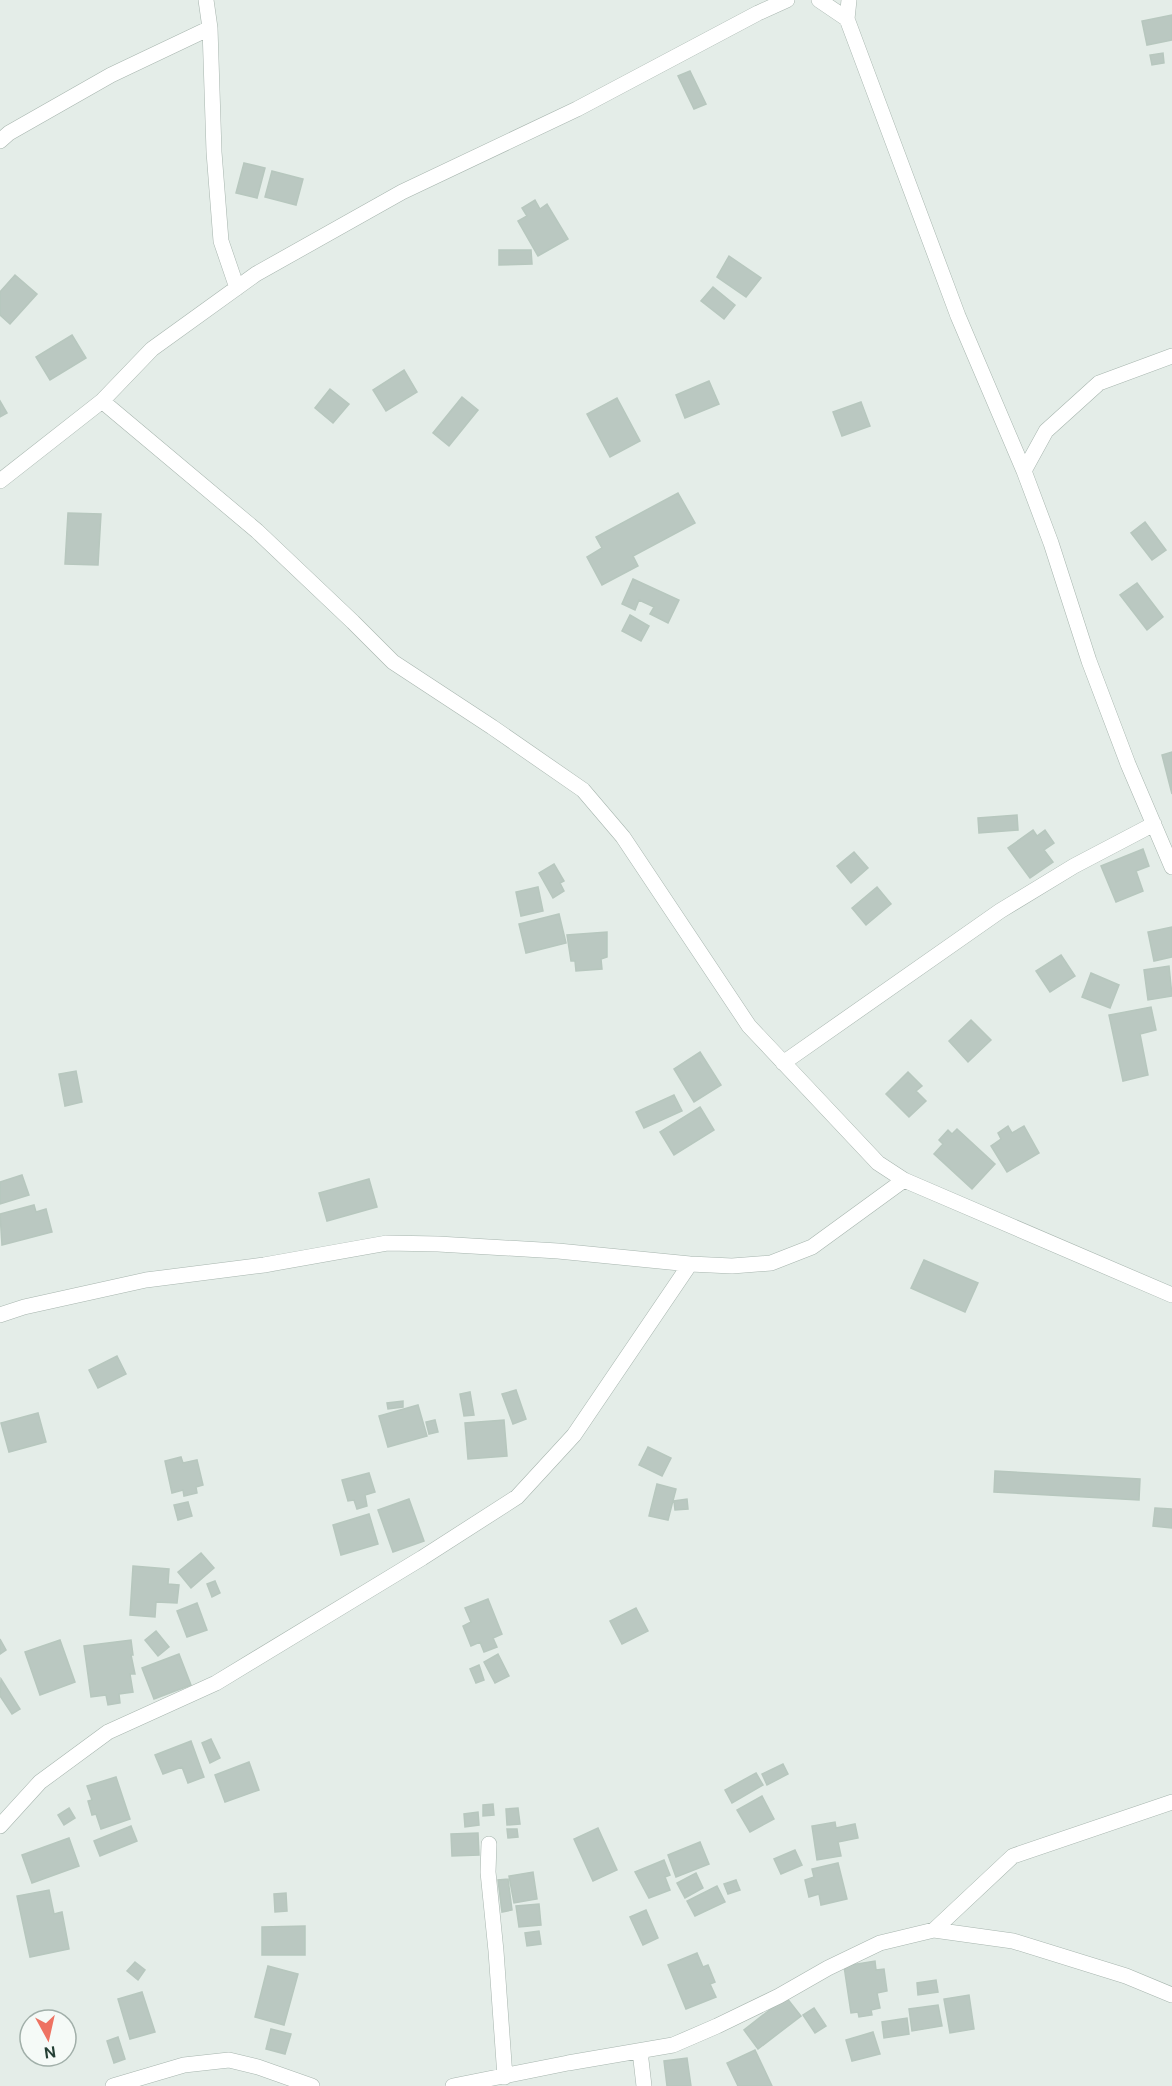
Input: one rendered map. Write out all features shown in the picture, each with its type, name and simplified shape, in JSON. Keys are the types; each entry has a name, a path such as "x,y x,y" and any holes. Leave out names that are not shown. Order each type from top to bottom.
{"street":[{"path":"206,0 210,28 214,152 221,241 237,288"},
{"path":"0,481 102,400 152,349 256,274 402,192 577,109 758,13 787,0"},
{"path":"819,0 847,19"},
{"path":"849,0 847,19 958,316 1024,471 1051,543 1089,661 1128,764 1162,831 1172,867"},
{"path":"0,141 9,133 111,75 210,28"},
{"path":"1024,471 1046,431 1099,383 1172,356"},
{"path":"102,400 257,531 393,662 583,790 623,837 749,1026 878,1162 904,1180 1172,1295"},
{"path":"783,1063 1000,911 1074,866 1162,831"},
{"path":"0,1315 24,1307 146,1280 264,1265 387,1243 558,1251 690,1264 732,1266 771,1263 812,1247 904,1180"},
{"path":"0,1826 40,1782 108,1732 216,1683 422,1558 517,1497 574,1435 690,1264"},
{"path":"934,1930 1013,1856 1172,1802"},
{"path":"489,1844 488,1872 496,1951 504,2077"},
{"path":"453,2086 673,2045 779,1996 828,1968 880,1943 934,1930 1013,1941 1126,1976 1172,1995"},
{"path":"640,2050 644,2086"},
{"path":"113,2086 184,2065 229,2060 258,2067 312,2086"}],"building":[{"path":"1172,15 1172,40 1147,45 1142,21"},
{"path":"1163,53 1164,63 1152,65 1150,55"},
{"path":"690,71 706,104 694,109 678,76"},
{"path":"244,163 265,168 257,198 236,193"},
{"path":"272,171 303,179 296,205 265,197"},
{"path":"535,200 540,209 547,204 568,239 538,256 518,221 527,216 522,208"},
{"path":"499,250 531,250 532,264 499,265"},
{"path":"729,256 761,278 746,297 717,277"},
{"path":"15,275 37,294 10,324 0,315 0,292"},
{"path":"713,287 735,305 724,319 701,301"},
{"path":"72,335 86,358 50,380 36,357"},
{"path":"404,370 417,392 386,411 373,390"},
{"path":"709,381 719,404 685,418 676,395"},
{"path":"330,389 349,404 333,423 315,408"},
{"path":"462,397 478,410 449,446 433,433"},
{"path":"617,398 640,441 610,457 587,414"},
{"path":"0,401 7,413 0,417"},
{"path":"861,402 870,426 842,436 833,412"},
{"path":"678,493 695,523 633,556 638,566 602,585 587,557 602,548 596,537"},
{"path":"68,513 101,514 98,565 65,564"},
{"path":"1145,522 1166,550 1152,560 1131,533"},
{"path":"633,579 679,600 668,623 650,614 654,607 639,600 635,610 622,604"},
{"path":"1137,583 1163,617 1147,630 1120,595"},
{"path":"630,615 649,626 641,641 622,631"},
{"path":"1172,752 1172,794 1162,755"},
{"path":"1017,815 1018,830 979,833 978,818"},
{"path":"1033,830 1037,836 1045,830 1054,843 1044,850 1053,862 1030,878 1008,848"},
{"path":"1143,849 1149,866 1136,871 1143,891 1116,902 1101,866"},
{"path":"854,852 868,868 851,883 837,866"},
{"path":"554,864 564,881 560,883 564,891 553,898 539,873"},
{"path":"538,887 543,911 521,916 516,892"},
{"path":"877,887 891,904 866,925 852,908"},
{"path":"559,914 566,943 526,953 519,924"},
{"path":"1172,927 1172,957 1154,961 1148,932"},
{"path":"607,932 607,957 601,959 602,969 576,971 575,961 571,961 567,935"},
{"path":"1061,955 1075,976 1050,992 1036,971"},
{"path":"1169,966 1172,996 1148,1000 1144,970"},
{"path":"1091,973 1119,985 1110,1008 1082,997"},
{"path":"1151,1007 1156,1030 1140,1034 1148,1075 1123,1081 1109,1015"},
{"path":"971,1020 991,1040 968,1062 949,1041"},
{"path":"700,1052 721,1085 694,1102 674,1069"},
{"path":"76,1071 82,1102 65,1106 59,1074"},
{"path":"908,1072 922,1086 916,1091 926,1101 909,1117 886,1094"},
{"path":"674,1095 682,1111 644,1128 636,1112"},
{"path":"700,1107 714,1130 674,1155 660,1132"},
{"path":"1008,1126 1012,1133 1024,1126 1039,1153 1007,1172 991,1146 1001,1139 998,1133"},
{"path":"957,1129 995,1164 972,1189 934,1154 943,1144 939,1140 948,1130 952,1134"},
{"path":"22,1175 29,1195 0,1204 0,1182"},
{"path":"369,1179 377,1207 327,1221 319,1193"},
{"path":"34,1205 36,1212 46,1209 52,1232 2,1245 0,1214"},
{"path":"924,1260 978,1283 965,1312 911,1288"},
{"path":"117,1356 126,1374 98,1388 89,1370"},
{"path":"516,1390 526,1419 513,1424 502,1394"},
{"path":"470,1392 474,1415 464,1416 460,1394"},
{"path":"403,1401 403,1407 388,1409 387,1403"},
{"path":"418,1405 427,1436 388,1447 379,1416"},
{"path":"38,1413 46,1442 9,1452 1,1423"},
{"path":"435,1420 438,1432 429,1434 426,1422"},
{"path":"504,1420 507,1456 468,1459 465,1423"},
{"path":"648,1447 671,1458 662,1476 639,1465"},
{"path":"181,1457 183,1463 197,1460 203,1485 196,1487 197,1493 184,1496 183,1490 172,1493 165,1461"},
{"path":"995,1471 1140,1479 1139,1500 994,1492"},
{"path":"369,1473 375,1492 365,1495 367,1506 357,1509 354,1500 348,1501 342,1480"},
{"path":"657,1484 676,1489 668,1520 649,1516"},
{"path":"409,1499 424,1541 393,1552 378,1510"},
{"path":"687,1499 688,1509 675,1510 674,1501"},
{"path":"188,1502 192,1516 178,1520 174,1505"},
{"path":"1155,1508 1172,1509 1172,1528 1153,1526"},
{"path":"369,1514 378,1544 341,1555 333,1525"},
{"path":"201,1553 214,1568 191,1588 178,1572"},
{"path":"133,1566 169,1569 168,1584 179,1585 177,1603 156,1602 155,1617 130,1615"},
{"path":"215,1581 220,1593 212,1597 207,1584"},
{"path":"488,1599 502,1634 493,1638 497,1647 484,1652 480,1642 471,1646 463,1626 471,1622 465,1608"},
{"path":"197,1603 207,1630 187,1637 177,1611"},
{"path":"636,1608 648,1631 622,1644 610,1621"},
{"path":"156,1631 169,1647 158,1656 145,1640"},
{"path":"0,1639 6,1650 0,1654"},
{"path":"60,1640 75,1682 40,1695 25,1652"},
{"path":"131,1640 135,1674 130,1674 133,1692 119,1694 120,1703 108,1705 106,1695 91,1697 84,1646"},
{"path":"179,1654 191,1685 154,1699 142,1668"},
{"path":"498,1654 509,1676 495,1683 484,1662"},
{"path":"479,1665 484,1680 476,1683 470,1669"},
{"path":"1,1679 20,1709 12,1714 0,1696"},
{"path":"211,1739 220,1758 210,1763 202,1743"},
{"path":"191,1741 204,1777 188,1783 182,1767 163,1774 155,1755"},
{"path":"249,1762 259,1790 225,1802 215,1775"},
{"path":"783,1764 788,1774 767,1785 762,1774"},
{"path":"756,1773 763,1785 732,1803 725,1790"},
{"path":"116,1777 130,1819 101,1829 96,1814 92,1815 88,1801 92,1800 87,1786"},
{"path":"762,1796 774,1819 750,1832 737,1810"},
{"path":"493,1804 494,1815 483,1816 483,1805"},
{"path":"69,1808 75,1818 64,1825 58,1815"},
{"path":"518,1808 520,1824 507,1825 506,1809"},
{"path":"478,1812 479,1825 465,1827 464,1814"},
{"path":"835,1822 836,1828 855,1824 858,1838 838,1842 841,1856 817,1860 812,1826"},
{"path":"131,1826 137,1841 100,1856 94,1841"},
{"path":"598,1828 617,1870 593,1881 574,1839"},
{"path":"507,1829 517,1829 518,1837 508,1838"},
{"path":"478,1833 479,1855 452,1856 451,1834"},
{"path":"69,1838 79,1866 32,1883 22,1855"},
{"path":"700,1842 709,1864 676,1877 668,1855"},
{"path":"795,1850 802,1865 781,1874 774,1859"},
{"path":"664,1860 670,1875 665,1877 670,1890 649,1898 635,1872"},
{"path":"838,1863 847,1899 821,1905 819,1894 809,1897 805,1880 814,1877 812,1869"},
{"path":"533,1872 537,1899 514,1903 509,1876"},
{"path":"696,1873 703,1888 685,1898 677,1883"},
{"path":"508,1879 512,1910 502,1912 498,1880"},
{"path":"736,1880 740,1890 728,1894 724,1884"},
{"path":"717,1886 725,1902 695,1916 687,1901"},
{"path":"49,1890 54,1914 62,1912 69,1949 30,1957 17,1896"},
{"path":"286,1893 287,1911 275,1912 274,1894"},
{"path":"539,1904 541,1925 519,1927 516,1906"},
{"path":"646,1910 658,1938 643,1945 630,1917"},
{"path":"305,1926 305,1955 262,1955 262,1927"},
{"path":"539,1931 541,1944 527,1946 525,1933"},
{"path":"697,1953 703,1967 708,1965 715,1982 710,1984 716,1997 686,2009 668,1965"},
{"path":"875,1961 876,1970 884,1969 887,1991 877,1993 880,2008 871,2010 872,2015 859,2017 858,2012 851,2013 844,1966"},
{"path":"135,1962 145,1970 138,1980 127,1971"},
{"path":"268,1966 298,1974 284,2025 255,2017"},
{"path":"936,1980 938,1992 918,1995 917,1983"},
{"path":"142,1992 155,2032 130,2039 118,1999"},
{"path":"969,1995 974,2029 950,2033 944,1999"},
{"path":"786,1997 801,2016 758,2049 744,2030"},
{"path":"938,2005 942,2026 912,2031 909,2009"},
{"path":"814,2008 826,2026 815,2033 803,2015"},
{"path":"907,2018 909,2034 884,2038 882,2022"},
{"path":"271,2029 291,2034 285,2054 266,2049"},
{"path":"873,2032 880,2054 852,2061 846,2040"},
{"path":"118,2037 125,2059 114,2063 107,2041"},
{"path":"755,2050 772,2086 738,2086 727,2063"},
{"path":"687,2058 691,2086 667,2086 664,2061"}]}
